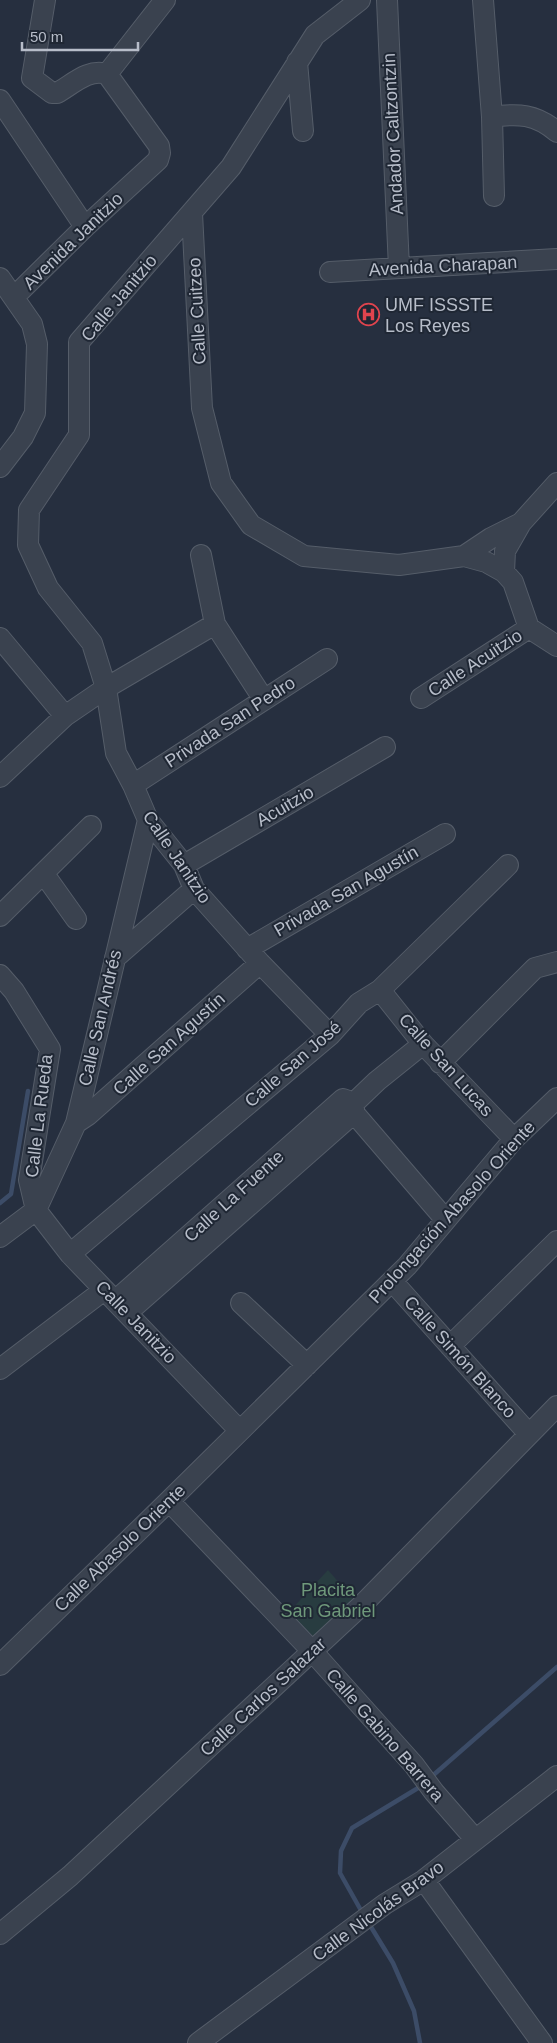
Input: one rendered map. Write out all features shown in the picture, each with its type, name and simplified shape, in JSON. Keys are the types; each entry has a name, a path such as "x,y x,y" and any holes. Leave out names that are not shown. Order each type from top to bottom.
{"street":[{"path":"45,0 32,78 52,93 56,93 92,73 106,74 165,0"},
{"name":"Calle Janitzio","path":"330,1035 254,956 194,889 184,865 148,820 133,785 116,753 106,688 92,643 48,588 28,545 29,510 79,435 79,342 231,167 315,35 360,0"},
{"name":"Andador Caltzontzin","path":"387,0 399,268"},
{"path":"482,0 492,117 494,196"},
{"path":"297,62 303,131"},
{"name":"Avenida Janitzio","path":"0,466 23,437 35,413 37,344 32,324 14,297 85,227 158,160 160,153 159,146 106,74"},
{"path":"0,100 85,227"},
{"path":"492,117 507,115 531,116 557,132"},
{"name":"Calle Cuitzeo","path":"192,214 202,408 222,483 251,525 304,556 399,565 464,556"},
{"name":"Avenida Charapan","path":"330,272 557,259"},
{"path":"0,278 14,297"},
{"path":"504,572 506,551 521,523 557,483"},
{"path":"464,556 491,538 521,523"},
{"path":"201,555 215,624 264,700"},
{"path":"464,556 486,562 504,572 513,582 528,628 557,646"},
{"path":"0,777 65,716 106,688 215,624"},
{"name":"Calle Acuitzio","path":"421,698 528,628"},
{"path":"0,638 65,716"},
{"name":"Privada San Pedro","path":"133,785 327,659"},
{"name":"Acuitzio","path":"184,865 386,747"},
{"name":"Calle San Andrés","path":"36,1210 76,1123 148,820"},
{"path":"0,916 91,826"},
{"name":"Privada San Agustín","path":"254,956 444,834"},
{"name":"Calle San José","path":"70,1254 330,1035 359,1003 380,990 508,865"},
{"path":"44,874 76,919"},
{"path":"114,958 194,889"},
{"name":"Calle San Agustín","path":"76,1123 88,1115 159,1053 254,956"},
{"path":"440,1063 535,968 557,962"},
{"name":"Calle La Rueda","path":"0,975 14,991 50,1049 29,1180 36,1210"},
{"name":"Calle San Lucas","path":"380,990 440,1063 514,1139"},
{"name":"Calle La Fuente","path":"0,1369 116,1301 354,1108 378,1081 423,1044"},
{"name":"Prolongación Abasolo Oriente","path":"239,1430 408,1266 514,1139 557,1098"},
{"path":"354,1108 446,1219"},
{"path":"0,1238 36,1210"},
{"name":"Calle Janitzio","path":"36,1210 70,1254 239,1430"},
{"path":"450,1346 557,1241"},
{"name":"Calle Simón Blanco","path":"392,1281 528,1433"},
{"path":"241,1303 307,1365"},
{"name":"Calle Carlos Salazar","path":"0,1934 70,1876 363,1604 528,1433 557,1406"},
{"name":"Calle Abasolo Oriente","path":"0,1665 169,1501 239,1430"},
{"name":"Calle Gabino Barrera","path":"169,1501 312,1651 414,1765 434,1792 475,1839"},
{"name":"Calle Nicolás Bravo","path":"198,2043 386,1904 424,1880 557,1776"},
{"path":"424,1880 542,2043"}],"green space":[{"name":"Placita San Gabriel","path":"328,1570 355,1601 316,1639 289,1612"}],"waterway":[{"path":"0,1203 11,1194 28,1091"},
{"path":"430,1778 557,1667"},
{"path":"363,1914 340,1873 341,1851 352,1828 423,1785"},
{"path":"368,1922 393,1963 414,2011 420,2043"}],"place":[{"name":"UMF ISSSTE Los Reyes","path":"369,315"}]}
